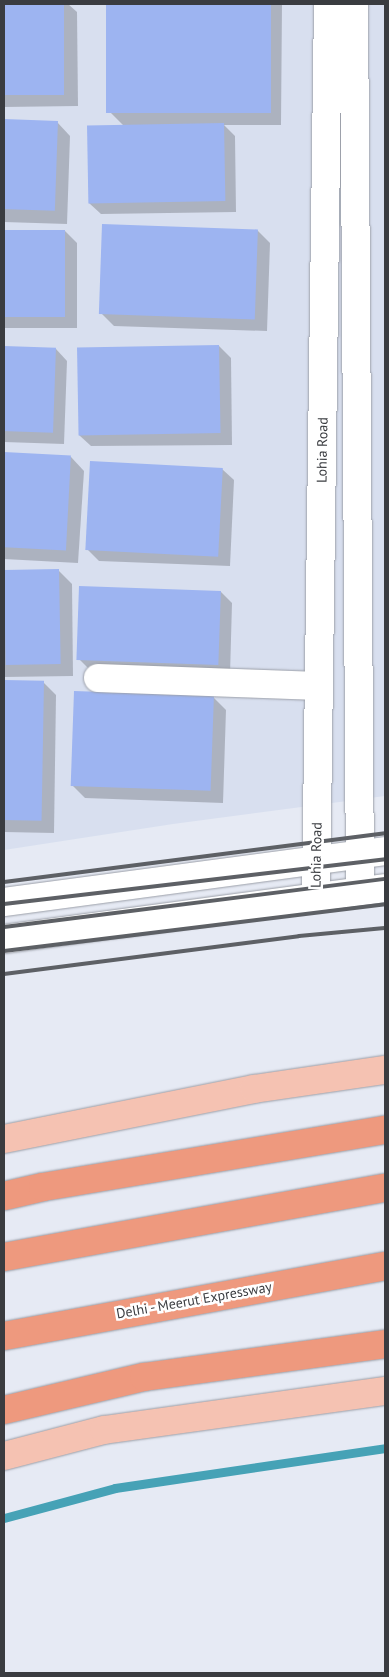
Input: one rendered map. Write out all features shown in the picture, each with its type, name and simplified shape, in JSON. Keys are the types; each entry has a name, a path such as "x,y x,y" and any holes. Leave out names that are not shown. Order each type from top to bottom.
{"highway":[{"path":"4,1196 43,1187 385,1130"},
{"path":"4,1256 385,1188"},
{"name":"Delhi - Meerut Expressway","path":"4,1336 385,1266"},
{"path":"4,1410 144,1378 385,1344"}],"main road":[{"path":"4,1139 254,1089 385,1070"},
{"path":"4,1456 104,1430 385,1390"}],"street":[{"name":"Lohia Road","path":"316,896 328,4"},
{"path":"4,939 373,889 354,4"},
{"path":"98,678 319,686"},
{"path":"4,902 373,852"}],"shaded area":[{"path":"4,4 385,4 385,796 173,824 4,850"}],"building":[{"path":"4,4 64,4 64,95 4,95"},
{"path":"106,4 271,4 271,113 106,113"},
{"path":"4,119 58,121 55,211 4,209"},
{"path":"224,123 225,201 88,203 87,125"},
{"path":"102,224 258,229 255,319 99,314"},
{"path":"4,230 65,230 65,317 4,317"},
{"path":"219,345 221,433 79,435 77,347"},
{"path":"4,346 56,348 53,433 4,431"},
{"path":"4,452 71,456 66,550 4,547"},
{"path":"90,461 223,468 218,557 85,550"},
{"path":"59,569 61,664 6,665 4,570"},
{"path":"79,586 221,591 218,665 76,660"},
{"path":"4,680 44,681 42,821 4,820"},
{"path":"74,691 214,696 211,791 71,786"}],"waterway":[{"path":"4,1518 115,1488 385,1448"}],"railway":[{"path":"4,882 385,833"},
{"path":"4,904 385,859"},
{"path":"4,927 385,879"},
{"path":"4,951 385,904"},
{"path":"4,974 299,936 385,928"}]}
